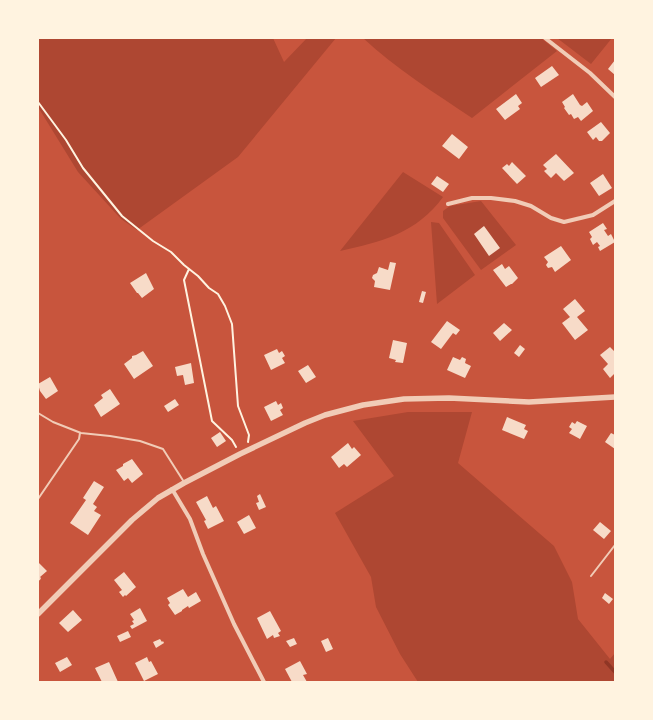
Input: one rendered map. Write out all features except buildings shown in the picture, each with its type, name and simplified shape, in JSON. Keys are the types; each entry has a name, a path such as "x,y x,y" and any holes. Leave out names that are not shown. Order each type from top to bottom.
{"street":[{"path":"545,38 590,72 615,97"},
{"path":"448,204 472,198 491,198 530,206 551,218 564,222 592,215 615,201"},
{"path":"38,614 132,520 172,489 248,450 325,415 383,401 433,398 529,402 615,397"},
{"path":"172,489 190,519 209,568 264,682"}],"lane":[{"path":"38,413 53,422 81,433 140,441 163,449 184,483"},
{"path":"38,499 81,433"},
{"path":"591,576 615,545"}],"path":[{"path":"38,102 66,140 83,168 122,216 153,241 171,252 198,276 208,288 218,294 225,306 232,324 238,406 249,435 248,450"},
{"path":"189,268 184,280 212,421 232,440 240,454"}],"shaded area":[{"path":"38,38 273,38 284,62 307,38 336,38 238,157 137,230 121,219 78,172 38,107"},
{"path":"363,38 541,38 557,51 472,118 402,70"},
{"path":"557,38 612,38 591,64"},
{"path":"403,172 443,197 433,209 410,228 370,244 340,251"},
{"path":"481,201 516,245 481,270 443,218 443,211 450,206"},
{"path":"431,222 439,223 475,275 437,304"},
{"path":"408,412 472,412 458,463 554,546 572,582 578,619 610,659 615,653 615,682 418,682 400,654 376,607 371,577 335,513 394,476 353,421"}],"waterway":[{"path":"606,662 615,672"}]}
